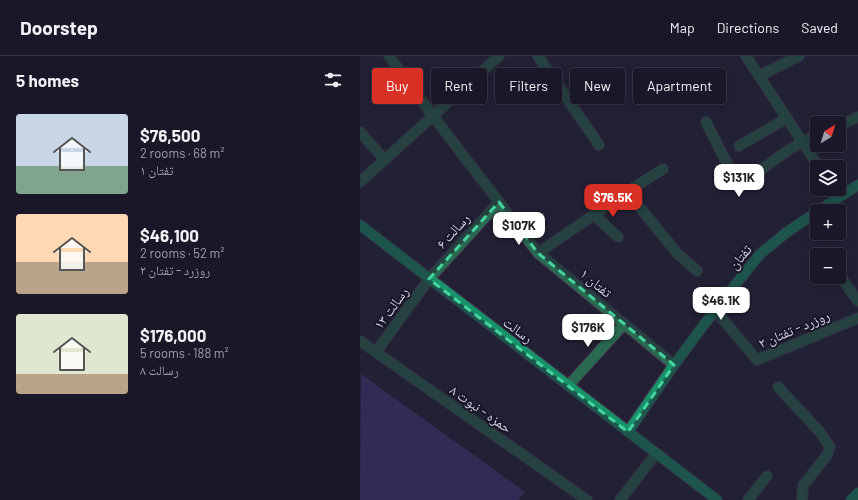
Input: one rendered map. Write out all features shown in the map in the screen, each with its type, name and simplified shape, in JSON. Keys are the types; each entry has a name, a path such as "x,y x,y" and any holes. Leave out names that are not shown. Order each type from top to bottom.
{"street":[{"name":"تفتان ۱","path":"389,56 538,253 674,365"},
{"path":"360,182 499,56"},
{"path":"538,56 599,145"},
{"path":"746,56 815,160"},
{"path":"759,76 799,56"},
{"path":"846,123 858,117"},
{"path":"739,146 787,118"},
{"path":"706,122 739,186 776,159 810,138"},
{"path":"360,132 385,160"},
{"path":"538,253 663,169"},
{"name":"تفتان","path":"846,190 858,186"},
{"path":"627,192 677,253 697,272"},
{"name":"تفتان","path":"826,204 833,196"},
{"name":"رسالت ۶","path":"429,279 499,202"},
{"path":"594,215 618,237"},
{"name":"تفتان","path":"628,432 674,365 715,310 760,254 787,232 810,217"},
{"name":"رسالت","path":"360,225 716,500"},
{"name":"رسالت ۱۳","path":"376,352 429,279"},
{"path":"846,284 858,301"},
{"name":"روزرد - تفتان ۲","path":"715,310 757,360 858,318"},
{"path":"568,386 624,324"},
{"name":"حمزه - نبوت ۸","path":"360,341 587,500"},
{"path":"778,387 820,432 830,447 827,455 803,486 802,500"},
{"path":"620,500 656,454"},
{"path":"748,500 767,476"},
{"path":"851,500 858,493"}],"highlighted area":[{"path":"499,202 538,253 674,365 628,432 429,279"}],"shaded area":[{"path":"361,374 525,492 518,500 360,500"}]}
